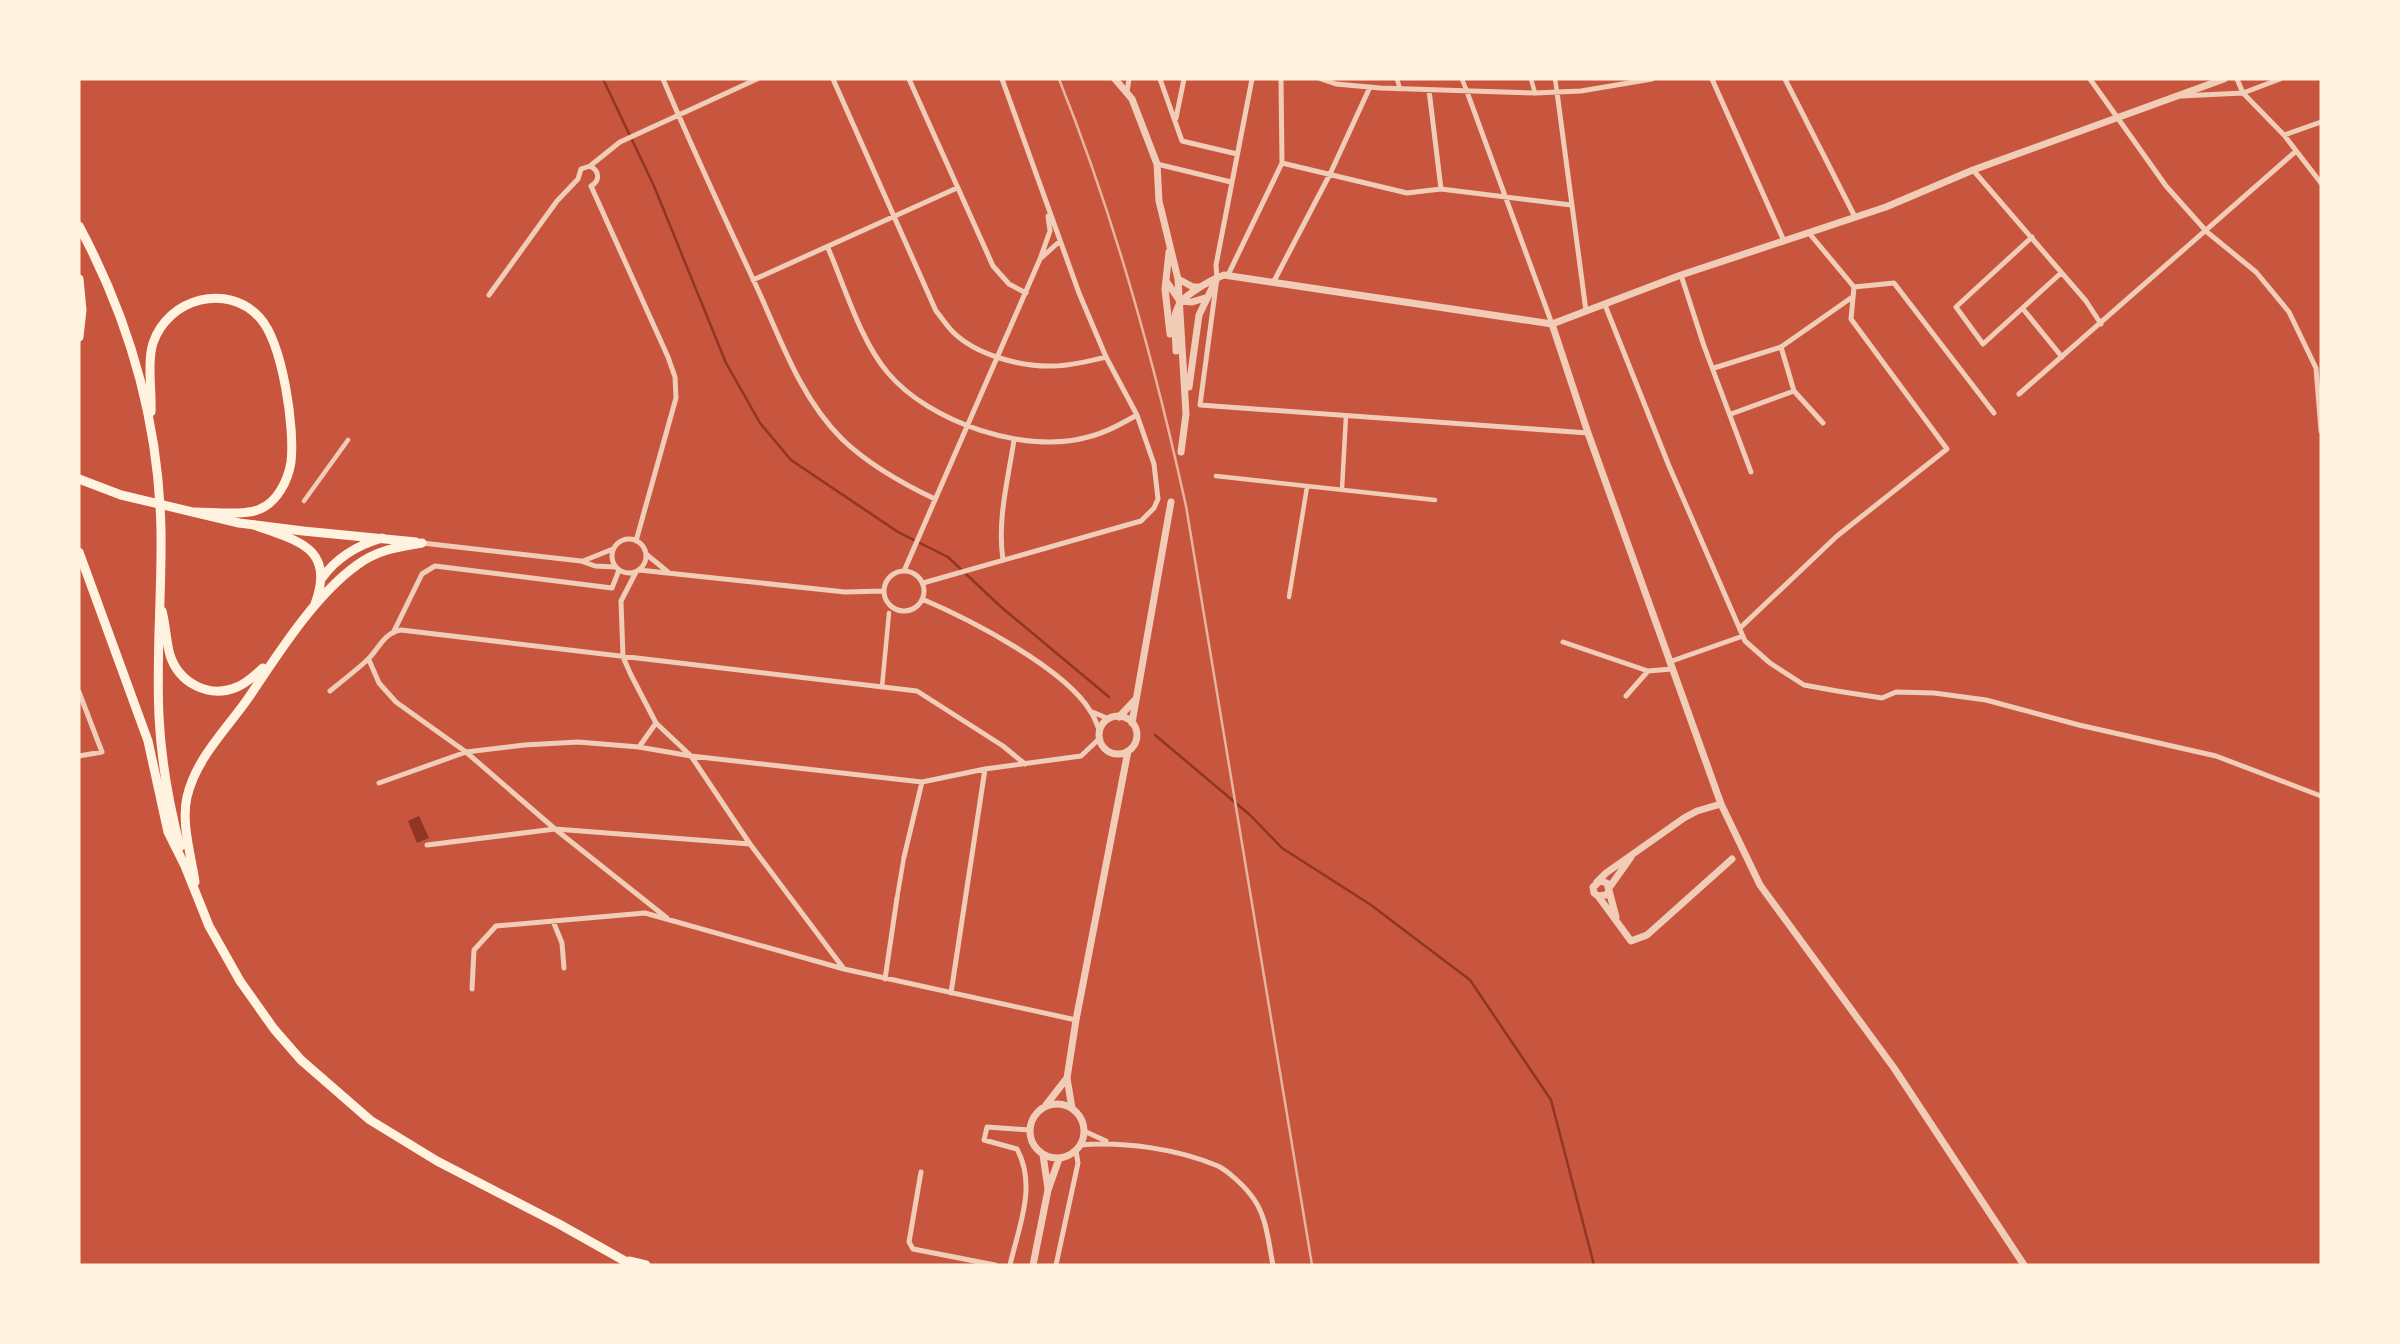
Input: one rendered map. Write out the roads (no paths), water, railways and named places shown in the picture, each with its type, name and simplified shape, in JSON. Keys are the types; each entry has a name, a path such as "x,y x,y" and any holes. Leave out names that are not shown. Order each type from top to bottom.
{"main road":[{"path":"79,226 115,300 134,354 151,424 161,532 159,717 172,816 185,866"},
{"path":"79,279 82,310 79,337"},
{"path":"151,424 152,345 168,316 194,301 210,298 228,299 242,304 261,319 272,337 284,377 288,403 291,461 289,471 281,491 261,509 252,512 196,512"},
{"path":"79,479 121,495 254,525 422,543"},
{"path":"254,525 302,542 311,550 321,568 322,578 313,609"},
{"path":"322,578 343,556 360,545 382,538"},
{"path":"196,894 186,823 187,796 202,760 273,660 313,609 341,579 358,564 382,550 422,543"},
{"path":"79,552 148,741 168,832 209,926 257,1006 302,1060 356,1109 437,1161 628,1262 646,1265"},
{"path":"160,600 170,655 178,671 190,683 213,691 228,690 238,687 273,660"}],"street":[{"path":"663,79 810,400 841,438 875,467 935,499"},
{"path":"833,79 936,311 952,332 967,343 998,356 1034,365 1054,366 1107,357"},
{"path":"909,79 993,266 1009,284 1026,293"},
{"path":"923,583 1141,521 1158,499 1154,464 1137,415 1107,357 1079,293 1002,79"},
{"path":"1115,79 1134,103 1157,164 1159,201 1178,279 1186,414"},
{"path":"1126,92 1129,79"},
{"path":"1160,79 1182,141 1237,154"},
{"path":"1175,121 1184,79"},
{"path":"1252,79 1216,265 1217,278 1200,405 1588,433"},
{"path":"1228,275 1282,163 1281,79"},
{"path":"1321,79 1400,89 1535,93 1616,86 1652,79"},
{"path":"1396,79 1400,89"},
{"path":"1462,79 1552,324 1588,433 1721,804 1762,889 1894,1068 2024,1265"},
{"path":"1531,79 1535,93"},
{"path":"1555,79 1586,311"},
{"path":"1616,86 1617,79"},
{"path":"1712,79 1784,241"},
{"path":"1785,79 1855,217"},
{"path":"2090,79 2166,186 2207,232 2256,272 2289,312 2316,368 2321,431"},
{"path":"1176,351 1175,312 1180,301 1200,287 1228,275 1552,324 1681,275 1855,217 1973,170 2224,79"},
{"path":"2236,79 2243,93 2284,135 2321,183"},
{"path":"2180,96 2243,93 2280,79"},
{"path":"636,541 676,398 675,377 668,357 584,184 581,169 590,166 620,142 753,80"},
{"path":"1273,283 1330,174 1370,87"},
{"path":"1429,90 1441,189"},
{"path":"2284,135 2321,122"},
{"path":"2019,394 2207,232 2295,152"},
{"path":"1282,163 1407,193 1441,189 1572,205"},
{"path":"1157,164 1231,182"},
{"path":"489,295 557,201 584,184 596,182 596,170 590,166"},
{"path":"1973,170 2062,273 2101,324"},
{"path":"753,280 957,188"},
{"path":"904,570 1040,259 1050,230 1045,202"},
{"path":"1740,628 1837,536 1947,449 1851,319 1854,287 1809,233"},
{"path":"2032,237 1956,307 1983,344 2062,273"},
{"path":"1040,259 1060,241"},
{"path":"828,247 869,344 887,372 908,393 968,425 1014,440 1062,442 1088,438 1137,415"},
{"path":"1170,251 1165,280 1167,318 1184,374"},
{"path":"1681,275 1751,472"},
{"path":"1181,452 1195,335 1206,298 1217,278"},
{"path":"1178,279 1200,287"},
{"path":"1165,280 1180,301 1192,302 1206,298"},
{"path":"1854,287 1894,284 1994,413"},
{"path":"1714,368 1781,347 1852,298"},
{"path":"1605,305 1669,466 1745,641 1770,663 1804,685 1882,698 1896,692 1934,693 1986,700 2079,725 2216,756 2321,796"},
{"path":"2023,309 2062,358"},
{"path":"1781,347 1794,391 1823,424"},
{"path":"1731,414 1794,391"},
{"path":"1342,489 1346,416"},
{"path":"304,500 348,440"},
{"path":"1003,560 1000,526 1014,440"},
{"path":"1216,476 1435,500"},
{"path":"1289,597 1307,487"},
{"path":"1072,1108 1068,1078 1076,1020 1124,767 1128,751 1136,738 1132,723 1135,699 1171,502"},
{"path":"581,561 613,550 623,540 641,544 645,554 644,563 621,601 623,657 656,723 691,756 750,844 844,969"},
{"path":"422,543 581,561 594,566 617,568 625,573 667,572 845,592 884,591"},
{"path":"611,588 617,568 611,557 613,550"},
{"path":"645,554 667,572"},
{"path":"330,691 369,660 377,646 394,631 422,574 435,566 611,588 621,601"},
{"path":"904,570 917,575 923,583 922,599 909,610 897,610 888,603 884,585 892,575 904,570"},
{"path":"922,599 965,618 1009,643 1054,674 1090,711 1104,748 1115,753 1124,767"},
{"path":"882,687 889,613"},
{"path":"394,631 917,691 1003,746 1025,764"},
{"path":"1563,642 1648,671 1671,665 1743,636"},
{"path":"369,660 379,683 396,702 466,752 555,829 673,922"},
{"path":"1626,696 1648,671"},
{"path":"79,692 102,752 79,756"},
{"path":"1119,717 1135,699"},
{"path":"1090,711 1109,719"},
{"path":"379,783 466,752 578,742 922,782 985,769 1081,756 1100,735 1104,723 1109,719 1119,717 1132,723"},
{"path":"639,747 656,723"},
{"path":"1115,753 1128,751"},
{"path":"951,993 985,769"},
{"path":"885,979 904,857 922,782"},
{"path":"1721,804 1692,813 1606,873 1593,889 1631,941 1647,935 1732,859"},
{"path":"427,845 555,829 750,844"},
{"path":"1598,896 1603,896 1609,889 1636,851"},
{"path":"1597,882 1605,882 1609,889 1617,921"},
{"path":"472,989 474,950 496,926 645,913 844,969 1076,1020"},
{"path":"553,921 562,943 564,968"},
{"path":"1046,1106 1068,1078"},
{"path":"1056,1265 1078,1163 1078,1148 1084,1131 1081,1118 1072,1108 1059,1104 1037,1111 1029,1130 1035,1149 1043,1156 1059,1159"},
{"path":"1010,1265 1028,1187 1025,1164 1017,1149 984,1140 987,1127 1029,1130"},
{"path":"1084,1131 1108,1142 1170,1152 1220,1167 1250,1194 1265,1219 1273,1265"},
{"path":"1033,1265 1048,1190 1059,1159 1078,1148 1108,1142"},
{"path":"1043,1156 1048,1190"},
{"path":"921,1172 909,1242 913,1249 995,1265"}],"waterway":[{"path":"603,79 654,186 726,363 760,423 791,460 898,532 948,557 1000,606 1109,697"},
{"path":"1155,735 1250,815 1282,848 1371,905 1470,980 1551,1100 1594,1265"}],"railway":[{"path":"1059,79 1098,184 1132,290 1161,397 1186,506 1312,1265"}]}
